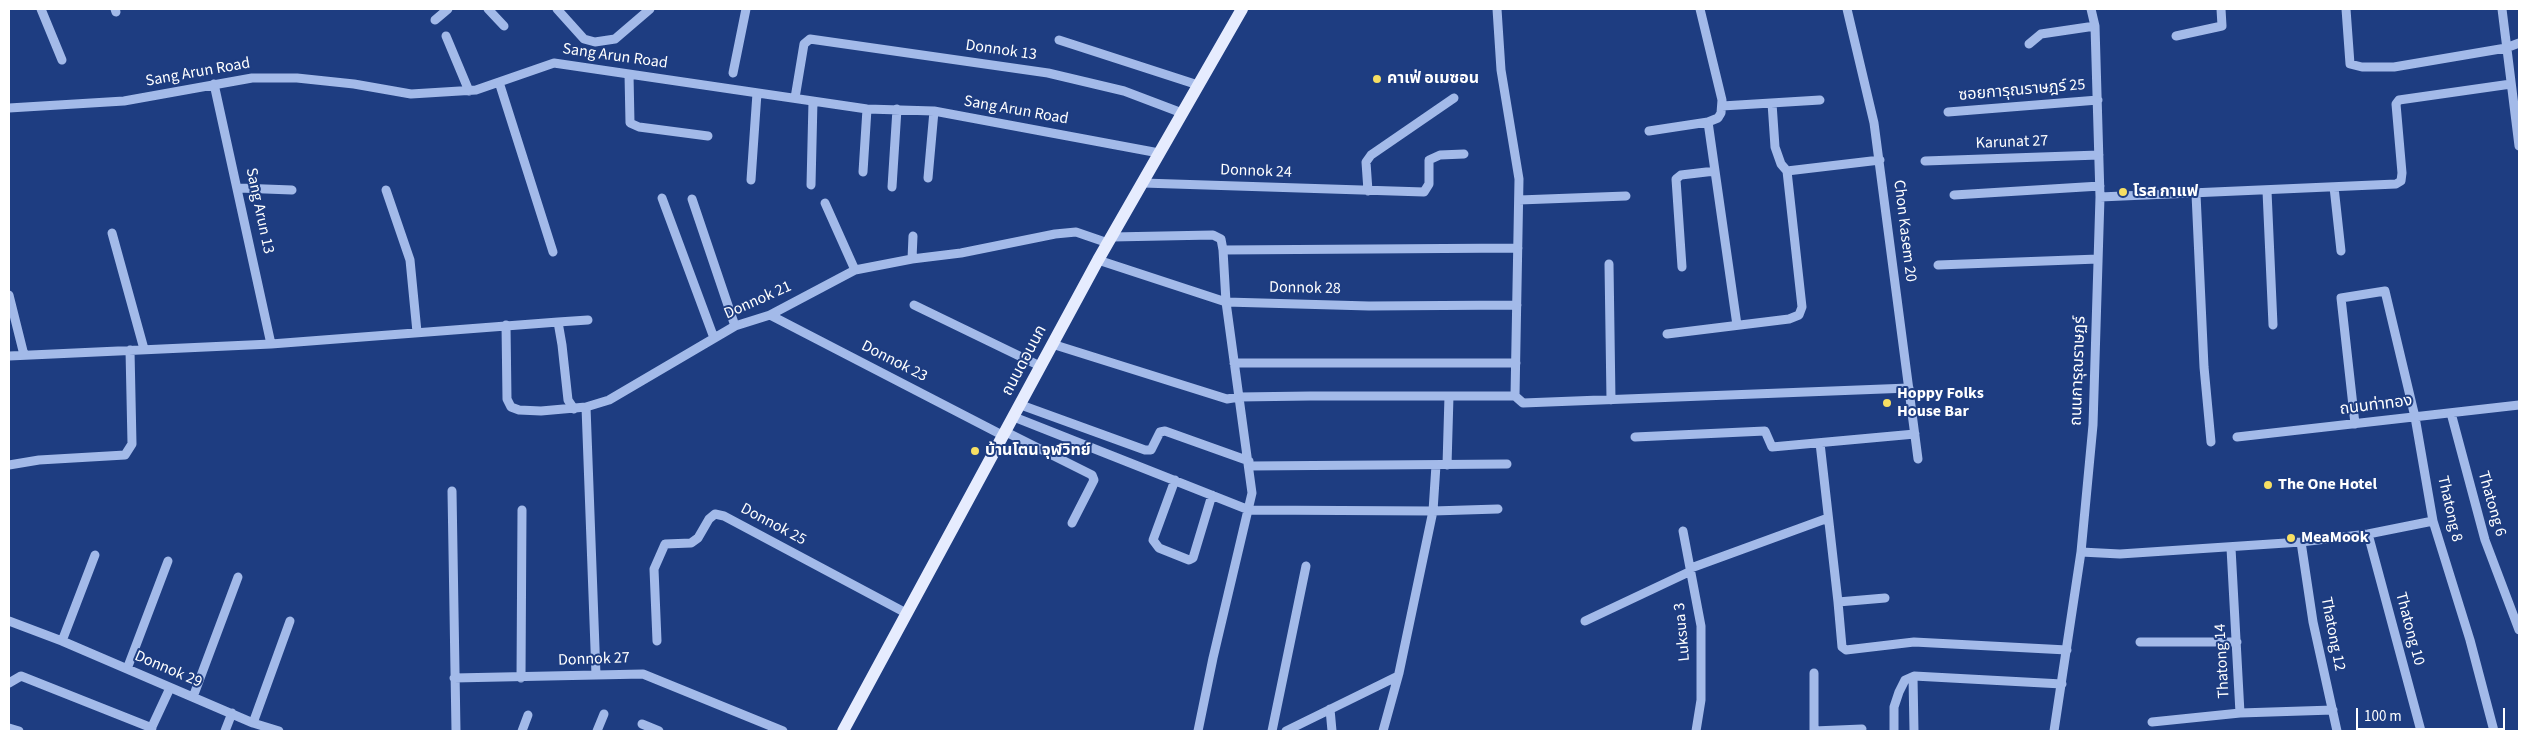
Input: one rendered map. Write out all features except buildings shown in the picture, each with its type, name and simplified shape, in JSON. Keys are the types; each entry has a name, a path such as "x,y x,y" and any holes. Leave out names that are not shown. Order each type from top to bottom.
{"main road":[{"name":"ถนนดอนนก","path":"843,731 1098,260 1242,9"}],"street":[{"path":"41,9 62,60"},
{"path":"434,20 448,9"},
{"path":"488,9 504,26"},
{"path":"558,9 584,39 595,42 615,39 650,9"},
{"path":"733,73 746,9"},
{"path":"1497,9 1501,70 1519,179 1515,396"},
{"path":"1649,131 1708,122 1718,118 1722,106 1700,9"},
{"name":"Chon Kasem 20","path":"1847,9 1874,123 1880,160 1918,459"},
{"name":"ถนนการุณราษฏร์","path":"2054,731 2081,552 2093,425 2100,186 2095,26 2092,9"},
{"path":"2176,36 2222,26 2222,9"},
{"path":"2346,9 2350,64 2362,67 2394,67 2506,48 2519,42"},
{"path":"2502,9 2519,146"},
{"path":"2029,44 2041,34 2095,26"},
{"path":"446,36 469,91"},
{"name":"Donnok 13","path":"795,98 804,44 810,39 1048,73 1124,91 1182,113"},
{"path":"1059,40 1198,84"},
{"name":"Sang Arun Road","path":"9,108 124,101 252,78 297,78 354,84 411,94 469,91 554,63 867,109 934,111 1159,153"},
{"path":"629,74 630,123 639,127 708,136"},
{"path":"499,82 553,252"},
{"name":"Sang Arun 13","path":"214,84 239,188 272,344"},
{"path":"2100,197 2396,184 2401,181 2396,104 2399,100 2511,84"},
{"path":"751,180 757,92"},
{"path":"1368,191 1366,162 1371,155 1454,98"},
{"path":"1722,106 1820,100"},
{"name":"ซอยการุณราษฎร์ 25","path":"1948,112 2098,100"},
{"path":"811,185 813,101"},
{"path":"1667,334 1789,319 1799,316 1802,307 1787,171 1781,164 1775,147 1772,103"},
{"path":"863,172 867,109"},
{"path":"892,187 897,109"},
{"path":"928,178 934,111"},
{"path":"1708,122 1737,326"},
{"name":"Donnok 24","path":"1143,183 1424,192 1428,184 1429,160 1440,155 1464,154"},
{"name":"Karunat 27","path":"1925,161 2099,155"},
{"path":"1787,171 1880,160"},
{"path":"1682,267 1676,179 1681,175 1715,171"},
{"path":"1954,195 2100,186"},
{"path":"2334,187 2341,252"},
{"path":"239,188 292,190"},
{"path":"386,190 410,260 417,332"},
{"path":"2267,191 2273,325"},
{"path":"2196,194 2204,368 2210,442"},
{"path":"1519,200 1626,196"},
{"path":"662,198 714,338"},
{"path":"692,199 735,326"},
{"path":"825,203 855,270"},
{"name":"Donnok 21","path":"506,326 507,399 511,407 519,410 586,407 609,400 735,326 770,315 855,270 912,259 961,253 1062,233 1076,232 1110,240"},
{"path":"112,234 144,349"},
{"path":"912,259 913,236"},
{"path":"1110,240 1213,236 1221,239 1223,250 1226,302 1252,493 1213,658 1198,731"},
{"path":"1223,250 1518,248"},
{"path":"1938,266 2098,258"},
{"name":"Donnok 28","path":"1098,260 1226,302 1369,306 1517,305"},
{"path":"1609,264 1611,400"},
{"name":"Thatong 8","path":"2355,424 2341,298 2385,291 2415,417 2433,521 2470,640 2494,731"},
{"path":"9,295 24,355"},
{"path":"914,304 1040,366"},
{"name":"Donnok 23","path":"770,315 1005,434 1092,475 1094,480 1072,523"},
{"path":"9,356 272,344 588,320"},
{"path":"558,322 568,400 574,408"},
{"path":"1052,344 1227,399 1238,397 1515,396 1523,403 1909,388"},
{"path":"9,466 39,460 124,456 132,444 130,350"},
{"path":"1234,363 1516,363"},
{"path":"1447,464 1449,396"},
{"path":"1021,405 1145,450 1151,450 1162,430 1249,464 1507,464"},
{"name":"ถนนท่าทอง","path":"2237,437 2519,405"},
{"path":"586,407 596,675"},
{"name":"Thatong 6","path":"2452,413 2485,540 2519,630"},
{"path":"1014,417 1249,510 1433,511 1498,508"},
{"path":"1635,437 1765,431 1772,447 1915,434"},
{"path":"1820,443 1842,647 1846,650 1914,642 2067,650"},
{"path":"1383,731 1398,676 1433,511 1436,464"},
{"path":"1175,480 1153,540 1156,546 1166,551 1189,560 1193,558 1212,495"},
{"path":"452,491 456,731"},
{"path":"521,678 522,510"},
{"name":"Donnok 25","path":"657,641 654,569 665,544 691,543 698,538 708,518 715,514 724,516 906,613"},
{"path":"1585,621 1691,570 1828,518"},
{"path":"2081,552 2120,554 2300,542 2368,534 2433,521"},
{"name":"Luksua 3","path":"1683,531 1701,626 1702,700 1696,731"},
{"name":"Thatong 10","path":"2368,534 2421,731"},
{"name":"Thatong 12","path":"2300,542 2314,622 2337,731"},
{"name":"Thatong 14","path":"2152,722 2240,713 2231,548"},
{"path":"62,640 96,555"},
{"path":"127,669 168,561"},
{"path":"1272,731 1306,566"},
{"path":"193,697 238,577"},
{"path":"1838,602 1885,598"},
{"name":"Donnok 29","path":"9,621 62,640 253,723 279,731"},
{"path":"253,723 290,621"},
{"path":"2140,642 2237,642"},
{"path":"1814,673 1814,731 1862,730"},
{"name":"Donnok 27","path":"454,678 643,674 783,731"},
{"path":"9,683 21,676 151,730 170,688"},
{"path":"1286,731 1398,676"},
{"path":"1894,731 1894,707 1899,692 1905,680 1913,677 1950,677 2062,684"},
{"path":"1913,677 1914,731"},
{"path":"1330,709 1332,731"},
{"path":"2240,713 2333,710"},
{"path":"225,731 232,714"},
{"path":"597,731 604,714"},
{"path":"522,731 528,715"},
{"path":"642,724 659,731"},
{"path":"9,728 19,731"}],"place":[{"name":"คาเฟ่ อเมซอน","path":"1377,79"},
{"name":"โรส กาแฟ","path":"2123,192"},
{"name":"Hoppy Folks House Bar","path":"1887,403"},
{"name":"บ้านโตน จุฬวิทย์","path":"975,451"},
{"name":"The One Hotel","path":"2268,485"},
{"name":"MeaMook","path":"2291,538"}]}
